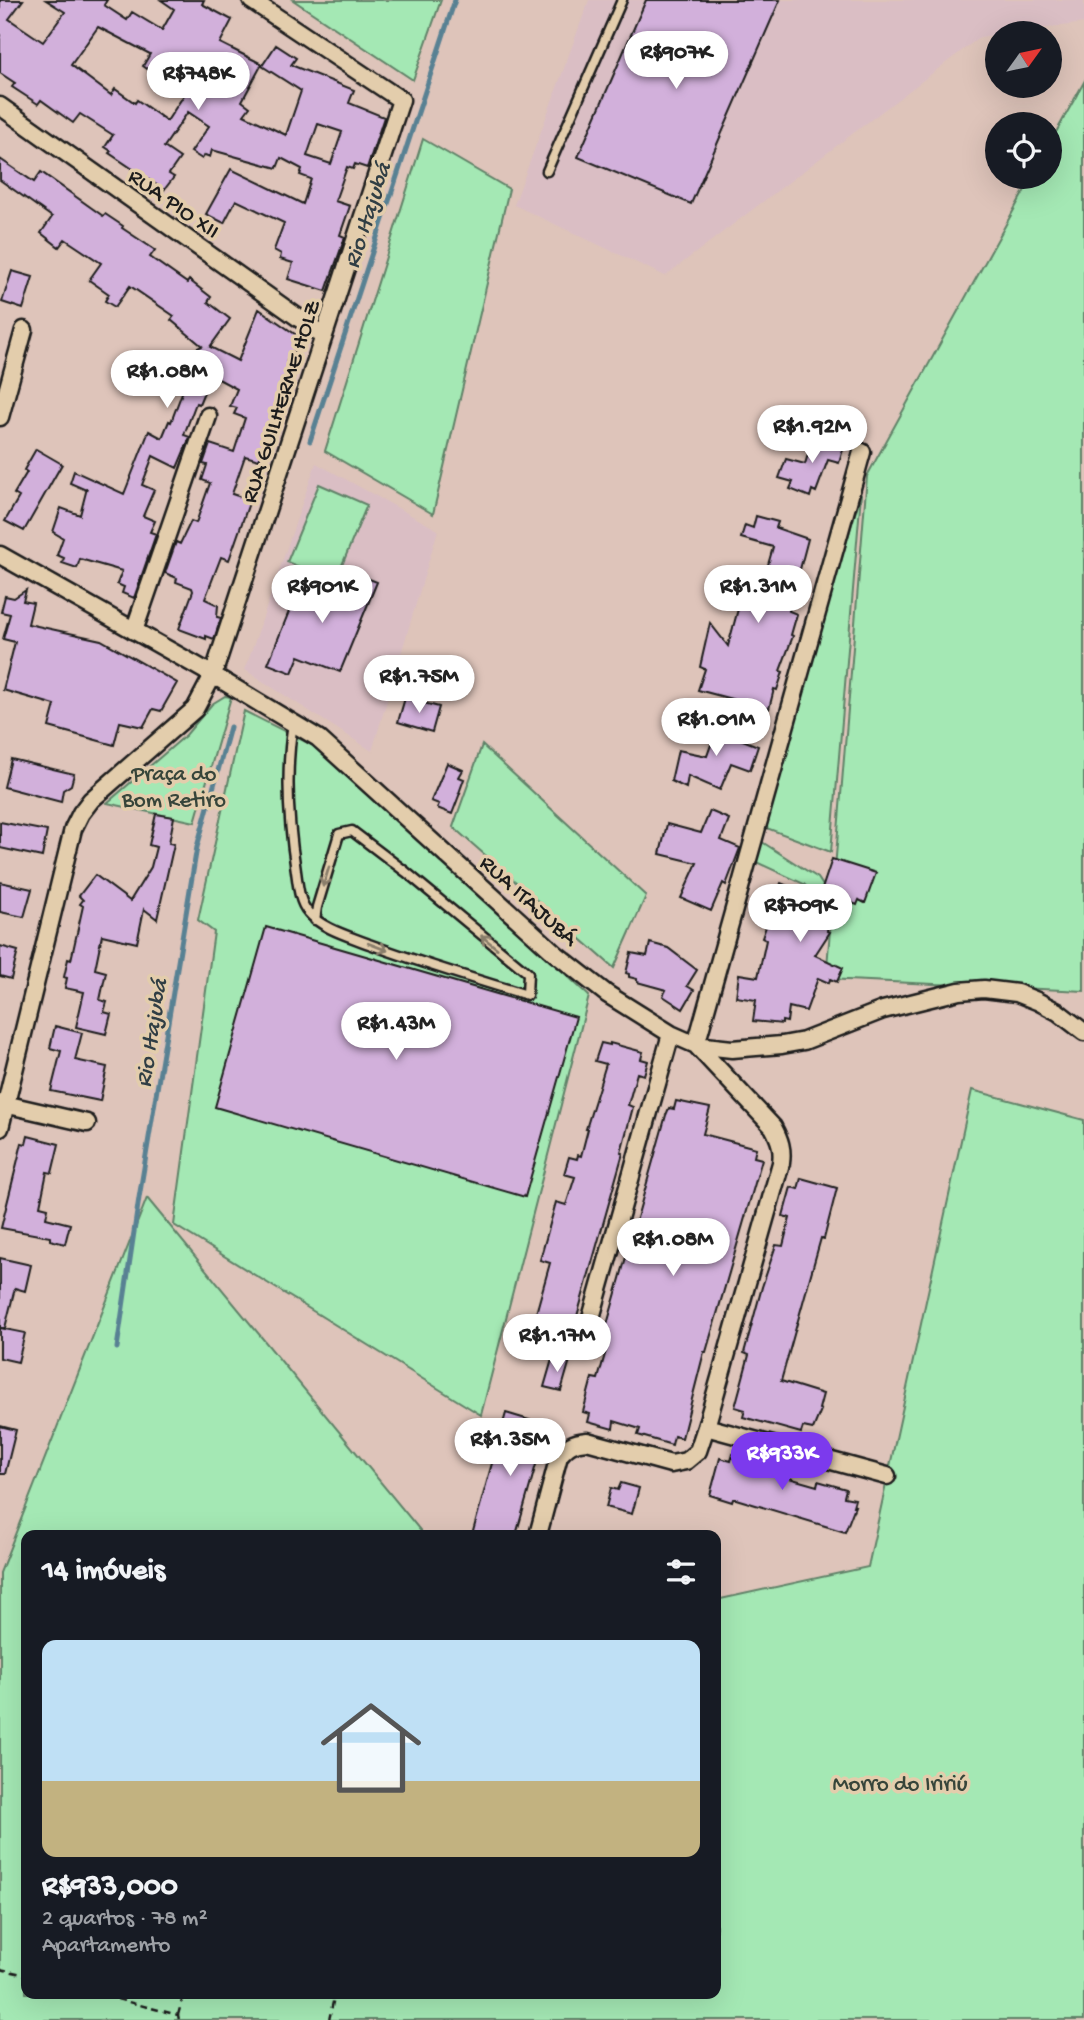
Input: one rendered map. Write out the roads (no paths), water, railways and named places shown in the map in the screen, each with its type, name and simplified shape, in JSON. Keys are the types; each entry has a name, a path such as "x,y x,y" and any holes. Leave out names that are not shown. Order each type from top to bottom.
{"street":[{"name":"RUA GUILHERME HOLZ","path":"2,1112 67,847 77,821 92,800 195,709 214,675 401,100 251,0"},
{"name":"RUA PIO XII","path":"0,106 324,336"},
{"path":"0,417 24,330"},
{"path":"134,631 208,416"},
{"path":"539,1530 559,1456 566,1447 575,1442 587,1441 671,1464 686,1461 698,1451 706,1427 783,1151 773,1127 696,1045 862,452"},
{"name":"RUA ITAJUBÁ","path":"0,555 293,722 337,754 564,960 607,994 671,1034 696,1045 732,1049 782,1045 804,1041 883,1010 959,991 984,989 1017,993 1037,1000 1084,1032"},
{"path":"582,1350 671,1034"},
{"path":"2,1112 87,1123"},
{"path":"706,1427 887,1476"}],"lane":[{"path":"547,171 622,0"},
{"path":"293,722 288,758 288,821 300,897 305,909 315,920 344,934 417,962 527,995 528,973 396,863 352,831 339,834 315,920"}],"waterway":[{"name":"Rio Itajubá","path":"310,441 455,0"},
{"name":"Rio Itajubá","path":"117,1348 197,847 230,727"}],"park label":[{"name":"Praça do Bom Retiro","path":"174,785"},
{"name":"Morro do Iririú","path":"900,1782"}]}
